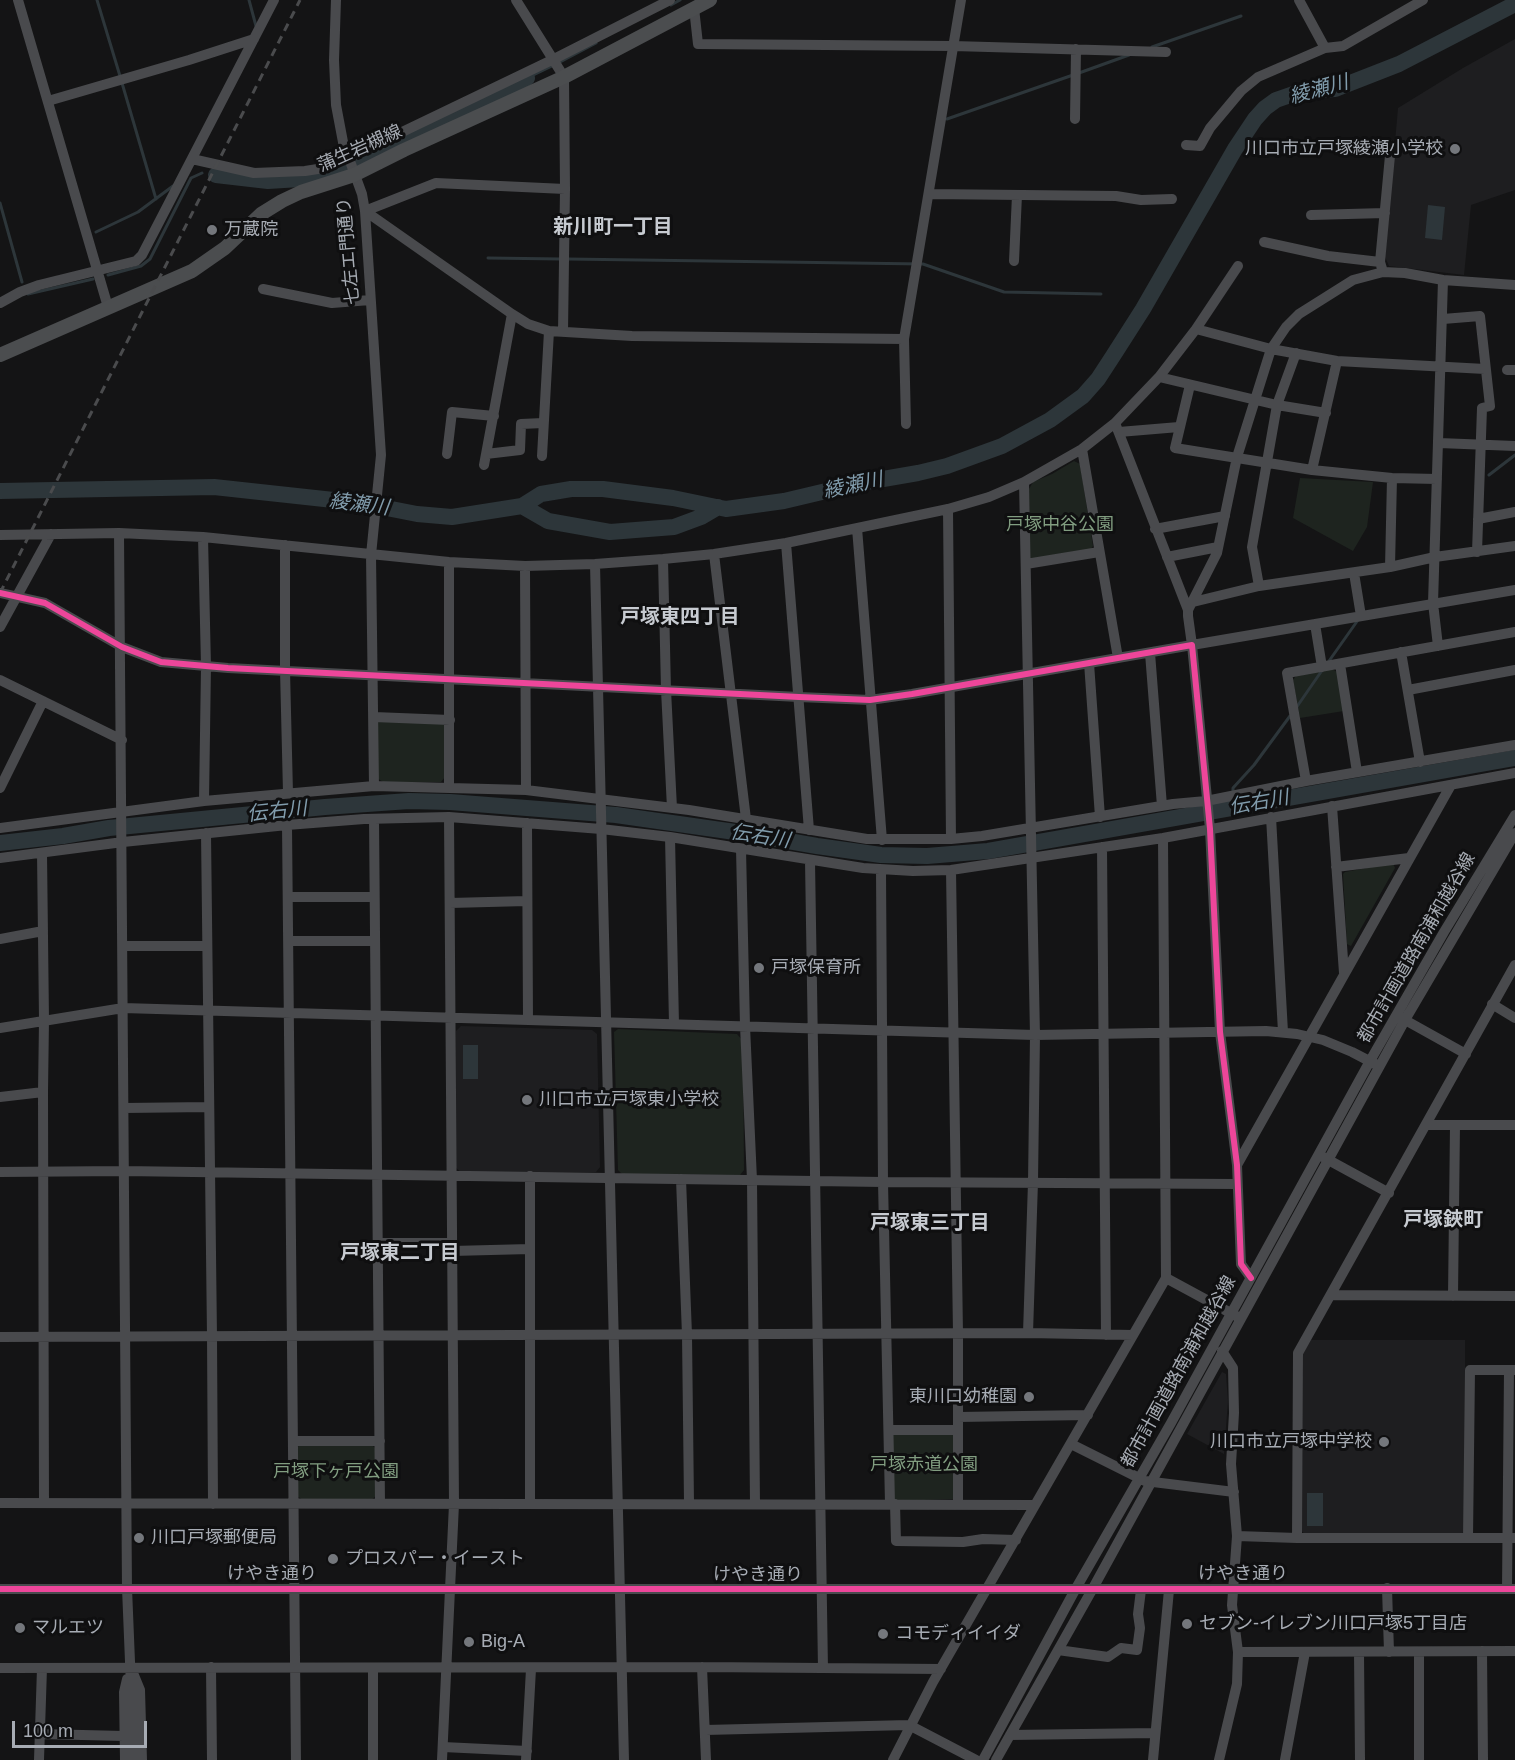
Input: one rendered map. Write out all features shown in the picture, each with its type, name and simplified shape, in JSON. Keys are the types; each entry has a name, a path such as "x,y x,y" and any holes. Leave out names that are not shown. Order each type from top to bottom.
{"main road":[{"name":"蒲生岩槻線","path":"0,355 192,271 225,248 261,214 282,201 301,192 354,175 564,77 710,0"}],"street":[{"path":"18,0 108,307"},
{"path":"0,303 39,285 136,261 142,255 274,0"},
{"name":"七左エ門通り","path":"336,0 334,81 339,122 348,158 362,194 365,211 380,467 372,550 374,786"},
{"path":"516,0 564,77 565,189 555,332 543,423 542,456"},
{"path":"192,159 254,173 324,168 554,59 670,0"},
{"path":"906,424 904,339 961,0"},
{"path":"1299,0 1325,48"},
{"path":"1186,145 1200,146 1210,128 1241,91 1258,77 1325,48 1343,46 1423,0"},
{"path":"694,8 698,44 953,46 1166,52"},
{"path":"48,101 254,39"},
{"path":"1075,119 1076,49"},
{"path":"1382,267 1391,145"},
{"path":"365,211 436,183 565,189"},
{"path":"928,194 1116,196 1142,200 1172,199"},
{"path":"1014,261 1017,195"},
{"path":"365,211 512,314 528,324 555,332 632,336 904,339"},
{"path":"1311,215 1385,213"},
{"path":"1264,242 1443,280 1515,285"},
{"path":"0,535 119,533 204,537 372,550 449,562 525,566 595,564 714,554 786,543 948,509 1024,482 1117,427 1196,329 1238,266"},
{"path":"1191,606 1218,547 1237,457 1271,349 1286,327 1299,314 1353,280 1382,267"},
{"path":"1438,646 1432,603 1442,367 1443,280"},
{"path":"263,289 332,303 370,300"},
{"path":"512,314 485,460 520,450 521,424 543,423"},
{"path":"1443,319 1480,316 1490,406 1482,408 1477,552"},
{"path":"1196,329 1271,349 1296,352 1338,362 1485,369"},
{"path":"1258,586 1252,547 1277,405 1296,352"},
{"path":"1312,470 1338,362"},
{"path":"1159,377 1277,405 1326,413"},
{"path":"1190,385 1175,448 1312,470 1392,478 1437,479"},
{"path":"447,454 452,412 494,416"},
{"path":"1117,427 1179,427"},
{"path":"1117,427 1155,529 1191,606 1192,645 1210,829 1220,1032 1237,1165 1241,1264 1251,1278"},
{"path":"1439,443 1515,446"},
{"path":"1082,448 1118,658"},
{"path":"1390,567 1392,478"},
{"path":"1024,482 1035,1035 1028,1333"},
{"path":"948,509 951,838"},
{"path":"1478,519 1515,512"},
{"path":"1155,529 1225,516"},
{"path":"857,528 882,840"},
{"path":"119,533 122,647 127,1588 134,1760"},
{"path":"0,627 51,534"},
{"path":"204,537 206,666 204,801"},
{"path":"786,543 809,830"},
{"path":"285,545 288,793"},
{"path":"1191,606 1258,586 1354,573 1435,557 1515,546"},
{"path":"1167,556 1218,547"},
{"path":"1026,564 1099,552"},
{"path":"714,554 746,819"},
{"path":"663,559 672,808"},
{"path":"448,787 449,562"},
{"path":"595,564 624,1760"},
{"path":"525,566 526,790"},
{"path":"1354,573 1361,616"},
{"path":"0,593 45,603 122,647 161,662 870,700 1515,590"},
{"path":"1315,624 1322,667"},
{"path":"1306,781 1287,673 1515,632"},
{"path":"1401,652 1420,762"},
{"path":"1150,653 1162,806"},
{"path":"1089,663 1100,817"},
{"path":"1340,664 1358,772"},
{"path":"1408,690 1515,670"},
{"path":"0,680 122,740"},
{"path":"0,788 43,701"},
{"path":"374,717 450,720"},
{"path":"0,828 122,814 204,801 374,786 526,790 601,802 672,808 882,840 951,838 1031,831 1515,745"},
{"path":"0,858 123,839 374,819 449,817 601,826 810,861 881,870 951,870 1163,838 1515,773"},
{"path":"1237,1165 1451,785"},
{"path":"1332,806 1344,973"},
{"name":"都市計画道路南浦和越谷線","path":"983,1760 1074,1590 1237,1316 1375,1064 1444,932 1515,815"},
{"path":"442,1760 453,1504 452,1017 449,817"},
{"path":"1272,817 1284,1032"},
{"path":"374,819 380,1503"},
{"path":"527,823 528,1020"},
{"path":"287,825 296,1760"},
{"path":"206,833 213,1504"},
{"name":"都市計画道路南浦和越谷線","path":"1375,1064 1405,1020 1515,833"},
{"path":"670,837 674,1024"},
{"path":"893,1760 909,1725 1166,1278 1163,838"},
{"path":"1102,847 1106,1335"},
{"path":"741,849 745,1026 752,1180 754,1504"},
{"path":"42,853 44,1502"},
{"path":"1336,867 1409,858"},
{"path":"810,861 823,1668"},
{"path":"881,870 883,1182 889,1430 896,1541 1016,1540"},
{"path":"951,870 957,1182 958,1505"},
{"path":"288,897 373,897"},
{"path":"450,903 527,900"},
{"path":"0,939 43,931"},
{"path":"289,941 374,941"},
{"path":"123,946 207,946"},
{"path":"1297,1538 1298,1353 1515,965"},
{"path":"1492,1004 1515,1018"},
{"path":"0,1028 123,1008 1035,1035 1284,1032 1308,1036 1338,1046 1375,1064"},
{"path":"1405,1020 1466,1054"},
{"path":"0,1097 43,1092"},
{"path":"124,1108 209,1107"},
{"path":"1427,1125 1515,1125"},
{"path":"1453,1296 1455,1125"},
{"path":"1324,1157 1389,1193"},
{"name":"都市計画道路南浦和越谷線","path":"996,1760 1092,1590 1222,1351 1251,1278 1324,1157"},
{"path":"0,1172 124,1171 376,1176 1237,1185"},
{"path":"530,1176 530,1503"},
{"path":"681,1179 687,1335 689,1503"},
{"path":"378,1243 530,1249"},
{"path":"1166,1278 1237,1316"},
{"path":"1331,1294 1515,1296"},
{"path":"0,1337 958,1333 1133,1335"},
{"path":"1219,1760 1237,1684 1238,1652 1233,1605 1237,1536 1230,1453 1234,1413 1233,1368 1222,1351"},
{"path":"1468,1538 1470,1370 1512,1370 1511,1589"},
{"path":"958,1417 1088,1415"},
{"path":"889,1430 958,1430"},
{"path":"294,1441 380,1442"},
{"path":"1071,1444 1138,1479 1234,1492"},
{"path":"0,1503 1035,1504"},
{"path":"1237,1536 1511,1538"},
{"path":"1387,1588 1389,1652"},
{"name":"けやき通り","path":"0,1589 1511,1589"},
{"path":"1058,1650 1108,1656 1121,1648 1137,1650 1140,1628 1138,1614 1142,1590"},
{"path":"1153,1760 1169,1590"},
{"path":"1482,1651 1483,1760"},
{"path":"1238,1652 1515,1651"},
{"path":"1285,1760 1305,1652"},
{"path":"1419,1652 1419,1760"},
{"path":"1359,1653 1360,1760"},
{"path":"126,1760 124,1692 130,1667"},
{"path":"130,1667 140,1690 142,1760"},
{"path":"211,1667 212,1760"},
{"path":"702,1667 706,1760"},
{"path":"0,1668 941,1669"},
{"path":"39,1760 42,1668"},
{"path":"373,1669 373,1760"},
{"path":"443,1747 526,1755 531,1669"},
{"path":"705,1730 909,1725 976,1760"},
{"path":"1010,1735 1155,1733"},
{"path":"40,1734 124,1736"}],"shaded area":[{"name":"川口市立戸塚綾瀬小学校","path":"1515,39 1515,190 1471,205 1464,275 1389,266 1385,257 1398,108"},
{"path":"1428,205 1445,207 1442,240 1425,238"},
{"name":"川口市立戸塚東小学校","path":"461,1026 592,1030 597,1034 600,1167 596,1172 461,1172 456,1168 456,1031"},
{"path":"463,1045 478,1045 478,1079 463,1079"},
{"name":"川口市立戸塚中学校","path":"1311,1340 1465,1340 1465,1530 1462,1534 1305,1534 1301,1531 1303,1353"},
{"path":"1222,1372 1226,1374 1228,1401 1224,1454 1187,1434"},
{"path":"1307,1493 1323,1493 1323,1526 1307,1526"}],"green space":[{"name":"戸塚中谷公園","path":"1074,461 1080,464 1093,546 1091,549 1030,559 1029,489 1033,482"},
{"path":"1300,478 1373,482 1367,527 1353,551 1293,518"},
{"path":"1332,669 1337,672 1344,711 1300,718 1293,680 1297,674"},
{"path":"380,721 442,723 445,725 445,777 441,782 383,782 377,778 377,723"},
{"path":"1393,863 1395,868 1351,946 1347,944 1343,874"},
{"path":"618,1029 737,1034 743,1041 744,1170 740,1175 622,1174 618,1170 614,1032"},
{"name":"戸塚赤道公園","path":"895,1433 950,1433 955,1436 953,1499 897,1501 893,1498 892,1436"},
{"name":"戸塚下ヶ戸公園","path":"300,1444 371,1444 376,1449 376,1496 371,1500 303,1500 297,1496 296,1449"}],"waterway":[{"path":"97,0 120,76"},
{"path":"249,0 256,26"},
{"path":"671,5 680,0"},
{"name":"綾瀬川","path":"0,491 214,487 361,503 417,514 452,517 522,506 541,494 571,489 603,489 673,498 726,509 784,501 947,466 1002,446 1050,420 1083,396 1098,379 1143,309 1235,149 1265,108 1276,100 1302,91 1335,89 1399,64 1515,4"},
{"path":"1152,47 1241,16"},
{"path":"560,62 596,43"},
{"path":"1079,73 1129,55"},
{"path":"527,78 552,66"},
{"path":"947,119 1073,75"},
{"path":"357,162 527,78"},
{"path":"122,83 156,199"},
{"path":"216,175 268,181 321,176 344,168"},
{"path":"108,275 141,266 150,259 191,178 202,173"},
{"path":"96,232 138,212 173,186"},
{"path":"0,203 22,282"},
{"path":"488,258 561,259"},
{"path":"568,259 923,264 1004,292 1101,294"},
{"path":"28,294 93,279"},
{"path":"1489,475 1515,455"},
{"path":"522,506 548,521 610,532 674,527 701,517 718,507"},
{"path":"1329,661 1358,620"},
{"path":"1296,708 1323,669"},
{"path":"1233,808 1233,788 1254,765 1290,716"},
{"name":"伝右川","path":"0,843 109,828 409,801 616,815 881,855 927,856 988,851 1515,758"}],"railway":[{"path":"0,593 300,0"}],"cycle path":[{"path":"0,593 45,603 122,647 161,662 228,668 799,697 870,700 1192,645 1210,829 1220,1032 1237,1165 1241,1264 1251,1278"},
{"path":"0,1589 1515,1589"}],"place":[{"name":"川口市立戸塚綾瀬小学校","path":"1455,149"},
{"name":"万蔵院","path":"212,230"},
{"name":"戸塚保育所","path":"759,968"},
{"name":"川口市立戸塚東小学校","path":"527,1100"},
{"name":"東川口幼稚園","path":"1029,1397"},
{"name":"川口市立戸塚中学校","path":"1384,1442"},
{"name":"川口戸塚郵便局","path":"139,1538"},
{"name":"プロスパー・イースト","path":"333,1559"},
{"name":"セブン-イレブン川口戸塚5丁目店","path":"1187,1624"},
{"name":"マルエツ","path":"20,1628"},
{"name":"コモディイイダ","path":"883,1634"},
{"name":"Big-A","path":"469,1642"}],"district":[{"name":"新川町一丁目","path":"613,227"},
{"name":"戸塚東四丁目","path":"680,617"},
{"name":"戸塚鋏町","path":"1443,1220"},
{"name":"戸塚東三丁目","path":"930,1223"},
{"name":"戸塚東二丁目","path":"400,1253"}]}
